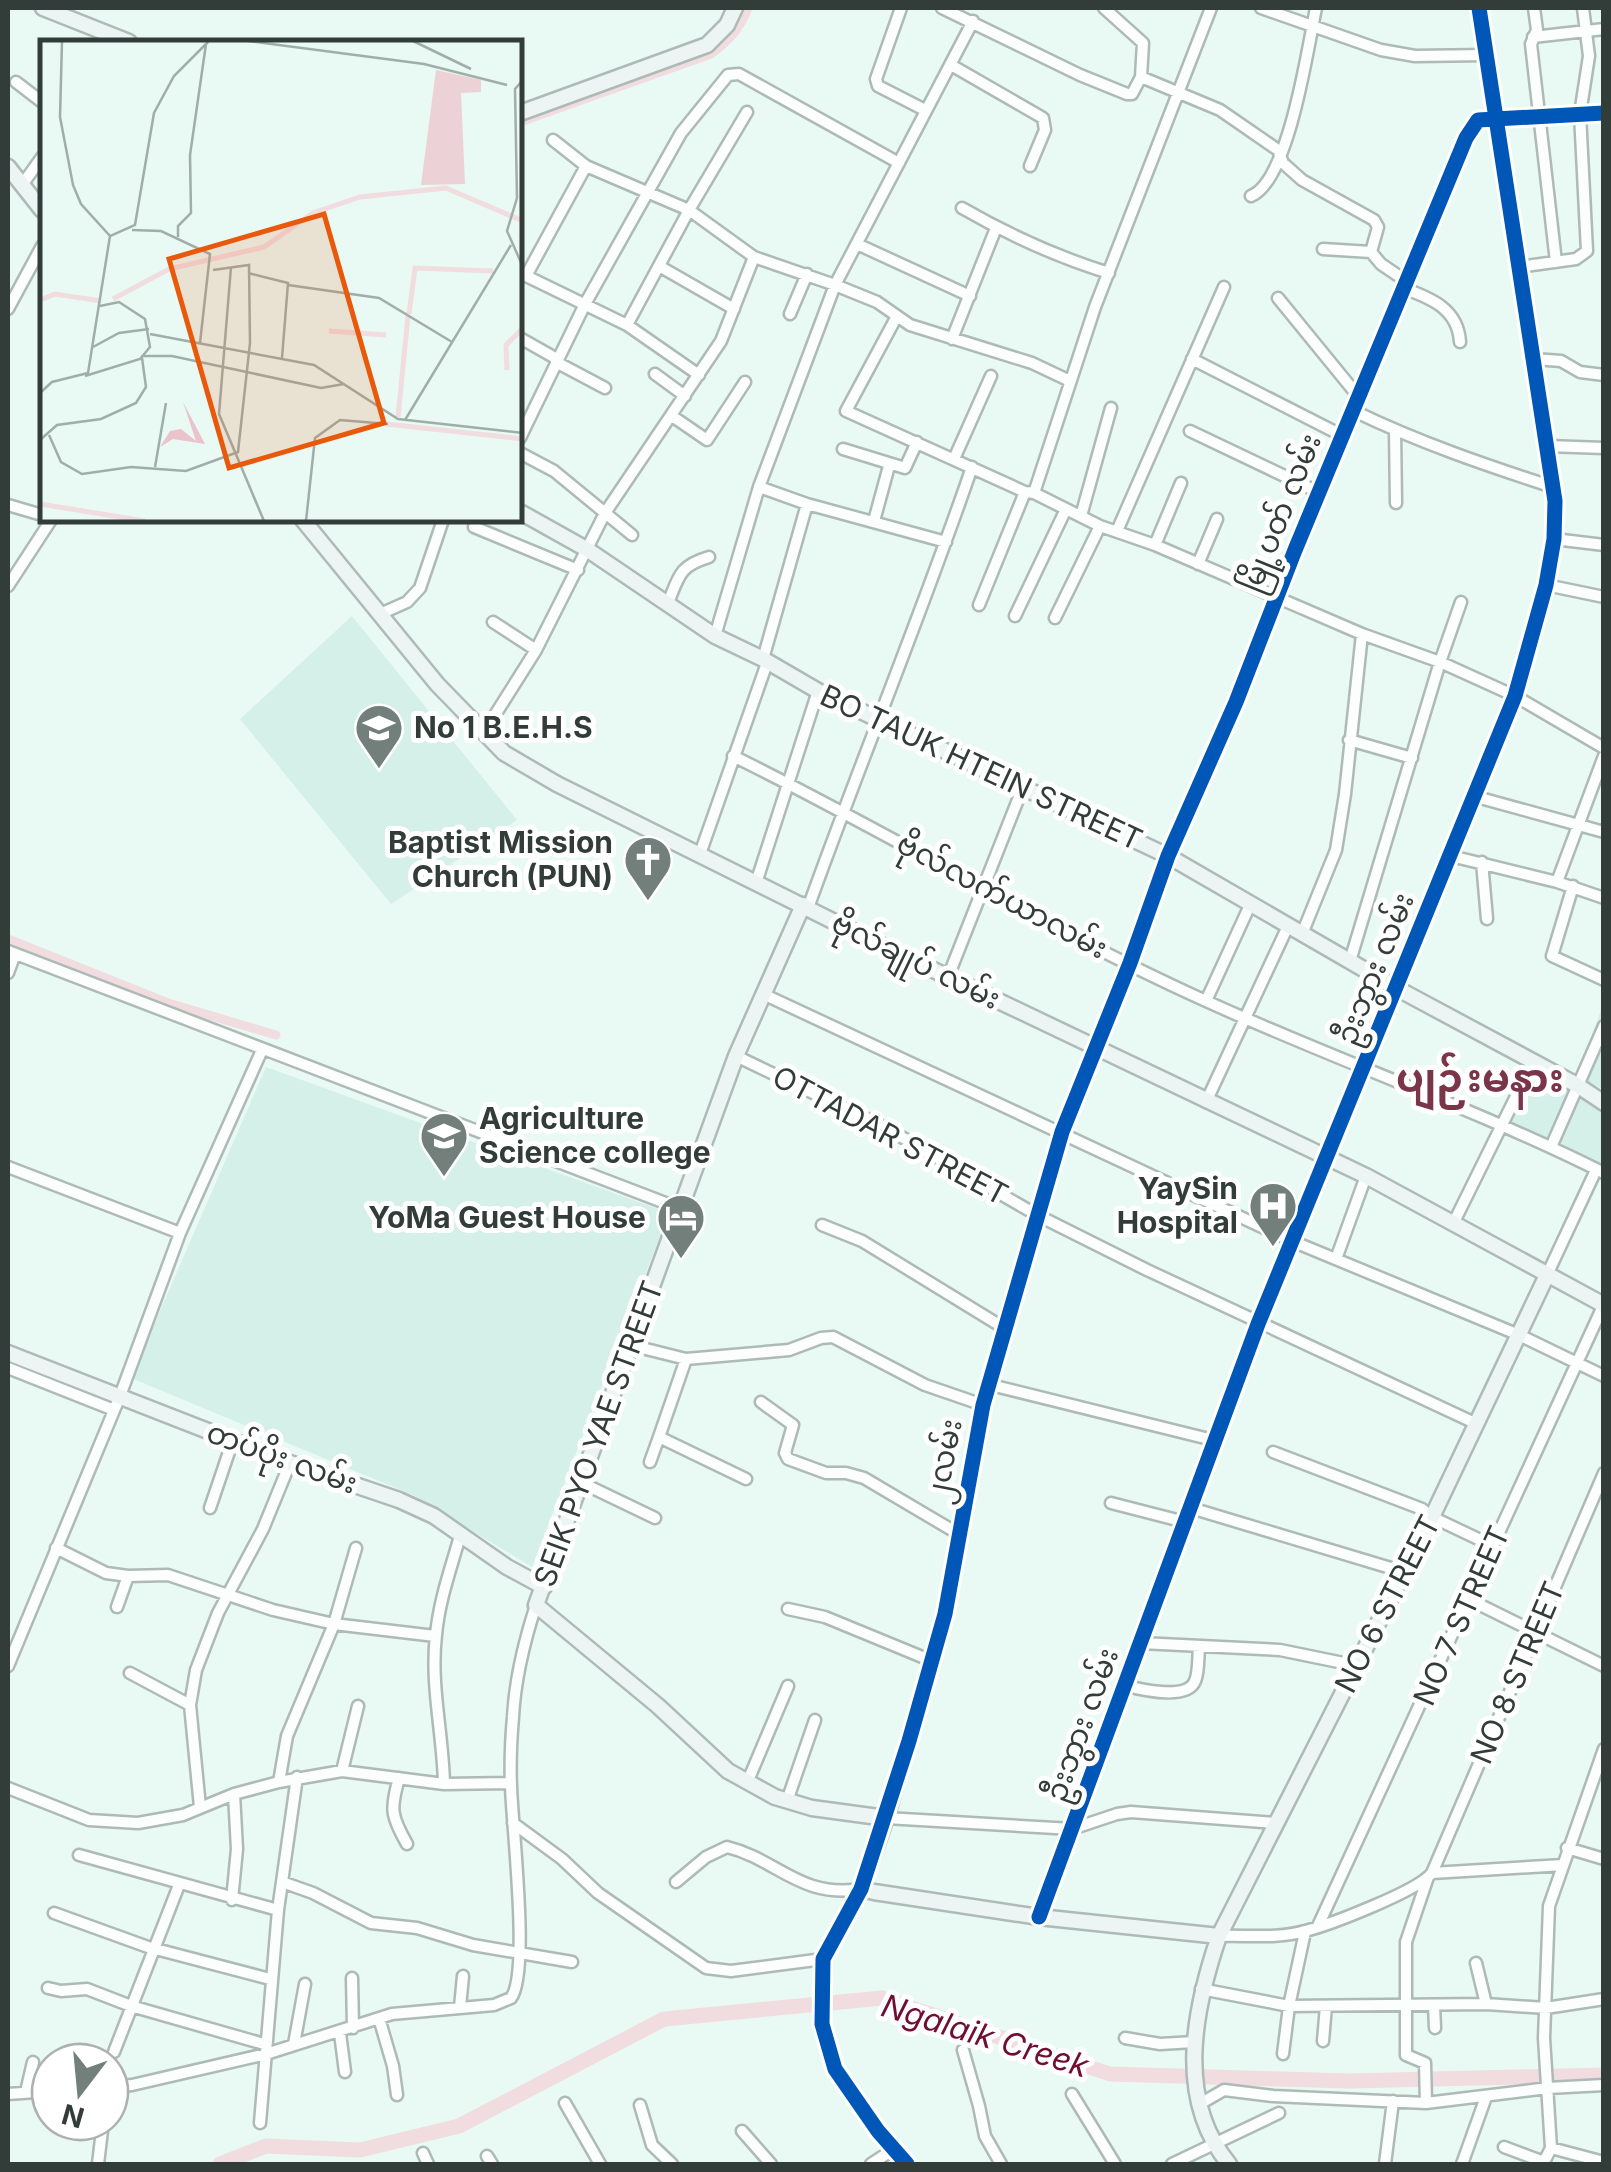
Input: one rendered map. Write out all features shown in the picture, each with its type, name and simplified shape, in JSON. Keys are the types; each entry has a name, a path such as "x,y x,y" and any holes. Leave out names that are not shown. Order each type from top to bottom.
{"street":[{"path":"43,8 125,40"},
{"path":"522,111 707,45 727,26 735,8"},
{"path":"901,8 876,79 878,86 925,110"},
{"path":"942,8 1080,75 1132,94 1141,78 1143,43 1104,8"},
{"path":"979,604 1029,492 1211,8"},
{"path":"1261,8 1381,50 1415,56 1487,56"},
{"path":"1251,196 1260,192 1280,156 1316,8"},
{"name":"ဦးဘွား လမ်း","path":"1039,1916 1258,1324 1516,696 1546,584 1554,539 1553,487 1480,8"},
{"path":"1534,8 1537,26 1531,44 1556,262"},
{"path":"1519,267 1576,259 1587,251 1580,114 1588,67 1583,8"},
{"path":"715,636 759,486 836,284 972,21"},
{"path":"1533,37 1604,30"},
{"path":"951,66 1042,118 1044,130 1030,166"},
{"path":"522,434 585,304 681,133 722,80 732,74 899,163"},
{"path":"1141,78 1220,110 1278,150 1283,163 1302,180 1378,223 1371,252"},
{"path":"16,82 40,100"},
{"path":"627,325 748,112"},
{"path":"1496,121 1604,113"},
{"name":"မြို့ပတ် လမ်း","path":"1094,1048 1130,963 1168,856 1236,702 1318,492 1466,138 1478,120 1496,121"},
{"path":"554,140 586,166 689,210 754,257 836,284 877,302 910,324 1032,363 1070,381"},
{"path":"22,186 40,159"},
{"path":"586,166 523,274 627,325 699,375"},
{"path":"8,167 40,208"},
{"path":"962,208 996,228 1109,274"},
{"path":"952,338 996,228"},
{"path":"857,244 970,296"},
{"path":"1323,249 1371,252 1404,285 1446,309 1458,322 1460,342"},
{"path":"8,308 40,250"},
{"path":"483,734 536,650 605,513 729,326 754,257"},
{"path":"658,266 734,309"},
{"path":"790,314 806,274"},
{"path":"1118,531 1224,287"},
{"path":"1278,298 1356,403 1395,430 1553,487"},
{"path":"896,316 846,412 1100,526 1156,545 1362,634 1440,662 1516,696 1604,748"},
{"path":"522,339 605,388"},
{"path":"1192,359 1343,436"},
{"path":"1534,359 1561,361 1580,372 1604,375"},
{"path":"655,374 662,387 685,396"},
{"path":"954,459 991,376"},
{"path":"672,416 707,440 745,382"},
{"path":"1081,516 1111,408"},
{"path":"1395,430 1396,503"},
{"path":"1190,431 1318,492"},
{"path":"843,449 905,468 916,442"},
{"path":"1547,446 1604,448"},
{"path":"522,454 554,472 632,535"},
{"path":"874,521 889,466"},
{"path":"806,907 882,719 972,467"},
{"path":"1156,545 1181,483"},
{"path":"759,486 806,504 946,542"},
{"path":"700,854 765,661 806,504"},
{"path":"8,505 40,514"},
{"path":"1015,616 1066,509"},
{"name":"BO TAUK HTEIN STREET","path":"522,513 588,550 715,636 818,691 1023,787 1082,819 1168,856 1532,1064 1577,1084 1604,1103"},
{"path":"1198,564 1216,518"},
{"path":"8,586 50,522"},
{"name":"ဗိုလ်ချုပ် လမ်း","path":"305,522 436,684 504,753 557,784 756,883 1366,1176 1603,1305"},
{"path":"380,614 407,602 420,588 442,522"},
{"path":"1055,618 1100,526"},
{"path":"474,527 578,570"},
{"path":"1554,539 1604,545"},
{"path":"668,603 680,573 689,563 708,558"},
{"path":"1546,584 1604,597"},
{"path":"1350,962 1440,662 1462,602"},
{"path":"493,622 536,650"},
{"path":"1302,934 1336,850 1362,634"},
{"path":"756,883 818,691"},
{"path":"1349,740 1412,758"},
{"name":"ဗိုလ်လက်ယာလမ်း","path":"733,756 1206,1002 1502,1124 1600,1172"},
{"path":"1557,882 1604,756"},
{"path":"948,977 1023,787"},
{"path":"1473,796 1604,832"},
{"path":"1450,856 1573,886 1604,898"},
{"path":"1482,862 1487,919"},
{"path":"1573,886 1552,956 1604,980"},
{"path":"1206,1002 1250,905"},
{"name":"SEIK PYO YAE STREET","path":"460,2007 505,2002 518,1986 520,1954 510,1783 521,1652 736,1056 806,907"},
{"path":"1206,1102 1288,926"},
{"path":"8,973 11,953 681,1210"},
{"path":"763,994 1292,1242 1520,1335 1604,1376"},
{"path":"1551,1147 1604,1026"},
{"name":"၂လမ်း","path":"862,1889 945,1614 983,1406 1004,1328 1062,1132 1094,1048"},
{"path":"8,1666 117,1403 180,1233 262,1050"},
{"name":"OTTADAR STREET","path":"736,1056 886,1128 1038,1215 1258,1324 1477,1424"},
{"path":"1454,1222 1532,1064"},
{"path":"8,1166 180,1233"},
{"name":"NO 6 STREET","path":"1228,2164 1212,2144 1197,2098 1194,2042 1201,1989 1219,1936 1358,1666 1546,1275 1600,1172"},
{"path":"1336,1259 1366,1176"},
{"path":"822,1225 862,1240 1004,1328"},
{"name":"NO 7 STREET","path":"1318,1926 1603,1305"},
{"path":"630,1345 686,1359 789,1350 821,1338 833,1338 925,1385 983,1406"},
{"name":"တပ်ပိုး လမ်း","path":"8,1353 117,1403 398,1500 434,1516 507,1567 544,1587"},
{"path":"650,1462 686,1359"},
{"path":"8,1368 117,1403"},
{"path":"991,1385 1213,1440"},
{"path":"760,1402 794,1424 785,1453 788,1459 826,1473 846,1472 864,1478 958,1533"},
{"path":"659,1438 746,1479"},
{"path":"210,1508 233,1440"},
{"path":"1273,1452 1422,1509 1493,1546"},
{"path":"200,1807 190,1704 196,1670 290,1463"},
{"name":"NO 8 STREET","path":"1426,2101 1425,2064 1406,2055 1406,1942 1430,1877 1604,1473"},
{"path":"580,1482 655,1518"},
{"path":"1110,1503 1188,1515 1404,1572"},
{"path":"444,1784 435,1636 460,1536"},
{"path":"56,1548 106,1573 168,1575 273,1610 334,1624 435,1636"},
{"path":"279,1782 287,1736 334,1624 356,1548"},
{"path":"117,1607 128,1576"},
{"path":"1468,1600 1604,1666"},
{"path":"536,1605 658,1706 728,1771 787,1800 886,1818 1072,1829 1132,1812 1276,1823"},
{"path":"788,1608 848,1626 932,1661"},
{"path":"1141,1643 1280,1650 1358,1666"},
{"path":"1123,1685 1160,1692 1190,1688 1195,1682 1199,1647"},
{"path":"130,1672 190,1704"},
{"path":"746,1783 788,1686"},
{"path":"342,1771 358,1706"},
{"path":"787,1800 814,1720"},
{"path":"1504,2147 1544,2164 1550,2148 1544,2038 1549,1906 1604,1748"},
{"path":"8,1788 90,1820 109,1822 160,1821 234,1794 296,1777 342,1771 444,1784 510,1783"},
{"path":"260,2122 270,1980 296,1777"},
{"path":"399,1778 393,1819 407,1844"},
{"path":"232,1900 237,1848 234,1794"},
{"path":"513,1823 562,1859 598,1894 706,1968 732,1971 823,1963"},
{"path":"676,1882 686,1870 727,1847 788,1878 830,1889 862,1889 1039,1916 1219,1936 1271,1936 1304,1932 1349,1916 1430,1877 1563,1865"},
{"path":"1568,1848 1604,1859"},
{"path":"80,1854 278,1910"},
{"path":"282,1882 313,1892 371,1924 417,1928 520,1954 572,1962"},
{"path":"118,2042 179,1885"},
{"path":"862,1889 823,1963 822,2024 835,2069 908,2164"},
{"path":"54,1913 153,1947 270,1980"},
{"path":"1283,2054 1304,1932"},
{"path":"1476,1962 1486,2004"},
{"path":"130,2086 340,2033 412,2010 460,2007 463,1976"},
{"path":"352,1978 353,2028"},
{"path":"294,2044 306,1984"},
{"path":"48,1988 87,1989 265,2049"},
{"path":"1201,1989 1289,2006 1486,2004 1546,2008 1604,1998"},
{"path":"1322,2042 1326,2006"},
{"path":"1434,2006 1436,2028"},
{"path":"379,2018 397,2096"},
{"path":"340,2033 345,2072"},
{"path":"1125,2038 1160,2044 1194,2042"},
{"path":"963,2050 984,2136 1001,2164"},
{"path":"26,2092 30,2075"},
{"path":"1197,2098 1224,2090 1393,2102 1486,2097 1548,2084 1604,2086"},
{"path":"8,2094 30,2092"},
{"path":"1072,2094 1115,2164"},
{"path":"1462,2164 1486,2097"},
{"path":"565,2102 600,2164"},
{"path":"1385,2164 1393,2102"},
{"path":"640,2105 652,2144 672,2164"},
{"path":"1172,2164 1279,2113"},
{"path":"742,2131 771,2164"},
{"path":"1550,2148 1604,2162"},
{"path":"872,2164 894,2149"},
{"path":"423,2152 428,2164"}],"shaded area":[{"name":"No 1 B.E.H.S","path":"352,616 517,820 391,904 240,719"},
{"path":"1603,1004 1603,1089 1578,1076"},
{"path":"1532,1064 1603,1103 1603,1174 1502,1124"},
{"name":"Agriculture Science college","path":"266,1067 669,1213 532,1567 415,1496 131,1378"}],"waterway":[{"path":"522,121 711,54 733,34 748,8"},
{"path":"8,939 168,1003 276,1035"},
{"name":"Ngalaik Creek","path":"220,2164 266,2146 360,2150 459,2126 664,2019 882,1998 1110,2074 1350,2081 1604,2075"}],"cycle path":[{"path":"1039,1917 1258,1324 1515,696 1546,585 1554,539 1555,501 1479,8"},
{"path":"907,2164 878,2131 835,2069 822,2024 823,1959 861,1889 909,1741 945,1614 983,1405 1062,1132 1168,856 1236,702 1466,138 1478,120 1604,113"}],"place":[{"name":"No 1 B.E.H.S","path":"379,770"},
{"name":"Baptist Mission Church (PUN)","path":"648,902"},
{"name":"Agriculture Science college","path":"444,1178"},
{"name":"YaySin Hospital","path":"1273,1248"},
{"name":"YoMa Guest House","path":"681,1260"}],"district":[{"name":"ပျဉ်းမနား","path":"1480,1078"}]}
